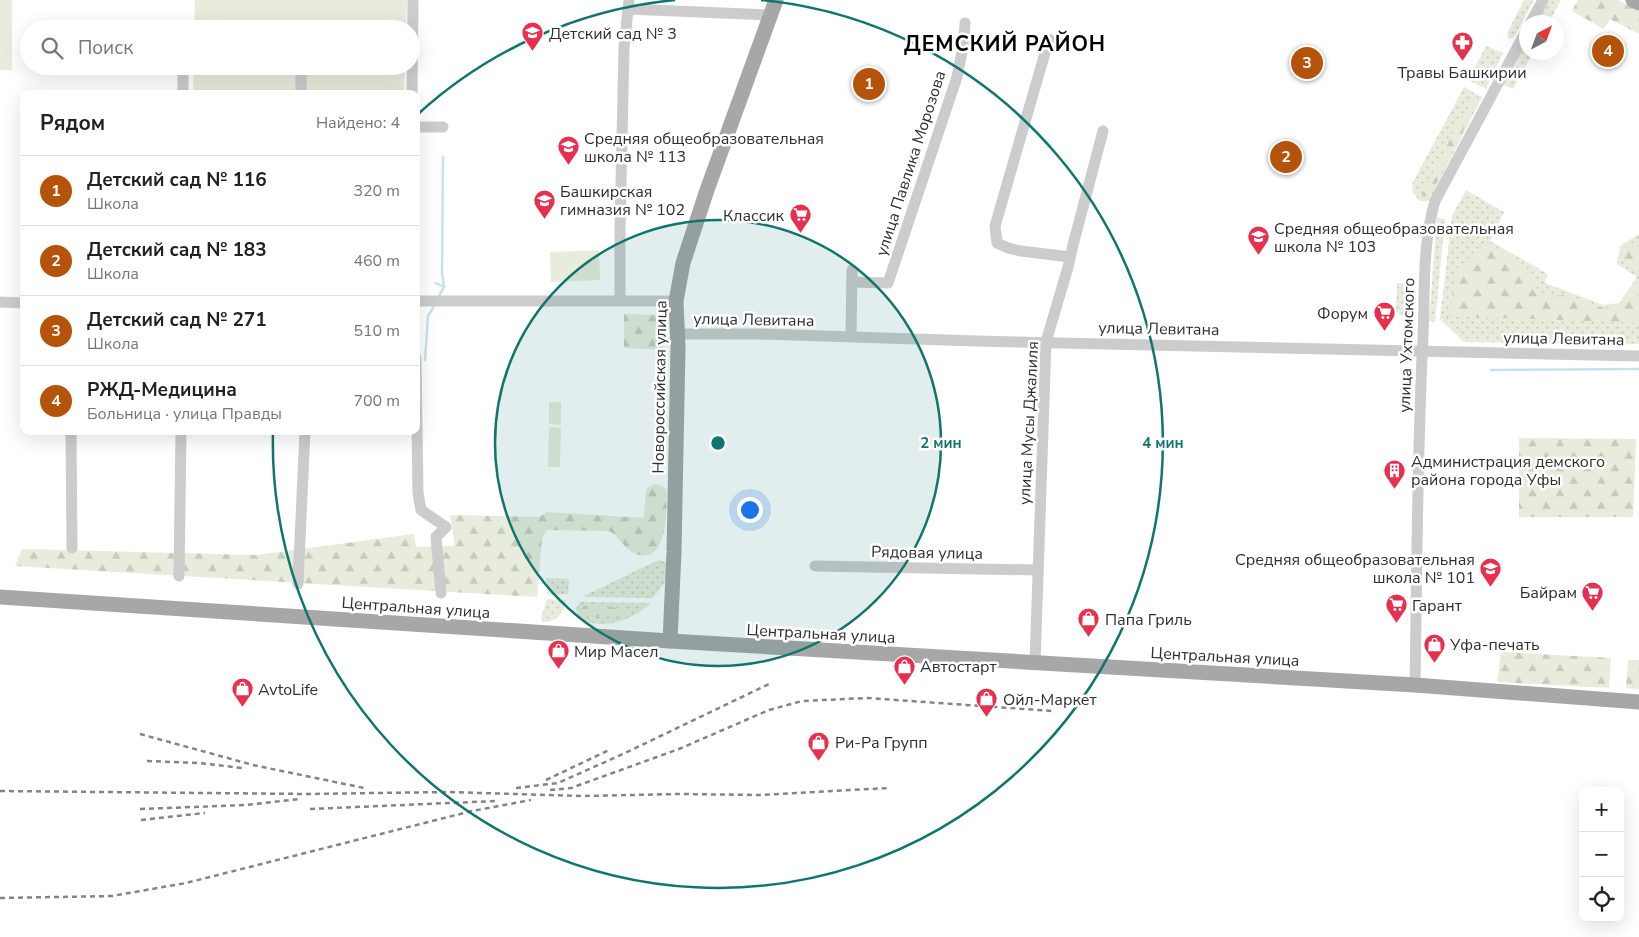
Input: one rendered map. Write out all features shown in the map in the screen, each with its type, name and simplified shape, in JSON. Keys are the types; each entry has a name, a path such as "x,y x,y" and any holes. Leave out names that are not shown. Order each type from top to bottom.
{"main road":[{"name":"Новороссийская улица","path":"670,641 674,552 678,334 676,301 683,263 707,190 776,0"},
{"path":"1633,0 1639,3"},
{"name":"Центральная улица","path":"0,597 670,641 1415,685 1639,702"}],"street":[{"path":"413,0 413,20"},
{"path":"1535,15 1543,0"},
{"path":"620,300 624,48 628,4 770,15"},
{"name":"улица Павлика Морозова","path":"850,336 852,276 888,282 957,78 964,42 965,23"},
{"path":"1049,40 995,226 996,243 1008,248 1070,257"},
{"name":"улица Ухтомского","path":"1415,685 1422,351 1427,239 1435,201 1519,44"},
{"path":"183,75 183,90"},
{"path":"301,75 301,90"},
{"path":"412,75 412,90"},
{"path":"420,127 444,127"},
{"name":"улица Мусы Джалиля","path":"1035,663 1046,342 1103,131"},
{"name":"улица Левитана","path":"420,301 676,301"},
{"path":"0,302 20,302"},
{"name":"улица Левитана","path":"678,334 850,336 976,341 1639,356"},
{"path":"71,435 72,548"},
{"path":"179,576 181,435"},
{"path":"298,584 305,435"},
{"path":"417,435 418,493 421,510 446,527 436,537 441,594"},
{"name":"Рядовая улица","path":"815,566 1038,570"}],"green space":[{"path":"0,0 12,0 12,70 0,70"},
{"path":"195,0 407,0 406,20 194,20"},
{"path":"1524,0 1534,0 1526,15 1519,15 1519,28 1514,37 1510,39 1507,34"},
{"path":"1547,0 1561,0 1553,15 1539,15"},
{"path":"1578,0 1618,0 1639,11 1639,34 1610,19 1604,29 1572,11"},
{"path":"1486,46 1503,53 1486,89 1468,80"},
{"path":"1519,51 1519,60 1529,60 1513,89 1502,84"},
{"path":"194,75 405,75 404,90 193,90"},
{"path":"1464,87 1482,97 1429,201 1420,201 1413,193 1412,184"},
{"path":"1472,96 1479,99 1429,198 1421,197"},
{"path":"1466,190 1504,212 1490,241 1548,274 1545,283 1603,305 1619,303 1637,277 1617,264 1620,246 1639,234 1639,344 1464,342 1440,319 1452,216"},
{"path":"1437,218 1445,219 1435,322 1429,321"},
{"path":"1639,239 1639,274 1623,262 1622,251"},
{"path":"1486,241 1526,268 1539,292 1555,296 1565,295 1607,309 1620,305 1639,280 1639,323 1450,316 1456,270"},
{"path":"599,250 600,280 551,282 550,252"},
{"path":"1397,283 1408,286 1411,291 1414,303 1413,322 1406,320 1396,311"},
{"path":"624,314 662,315 663,350 624,348"},
{"path":"549,402 561,402 561,425 549,424"},
{"path":"549,427 561,428 560,467 548,467"},
{"path":"1519,438 1636,439 1633,517 1519,517"},
{"path":"656,484 667,490 664,533 655,552 647,555 636,554 609,531 547,530 542,538 537,597 15,566 22,549 257,555 414,534 416,547 455,546 450,515 539,517 547,512 644,518 646,490"},
{"path":"660,560 666,562 668,566 667,576 659,591 652,598 584,596 654,562"},
{"path":"546,578 569,579 568,594 547,595"},
{"path":"547,599 566,600 561,613 555,619 542,622 541,618"},
{"path":"580,602 651,603 626,619 606,624 597,624 578,617 576,609"},
{"path":"587,605 628,609 626,613 600,618 581,614 580,609"},
{"path":"1501,652 1611,658 1609,688 1497,682"},
{"path":"1628,660 1639,660 1639,689 1626,688"}],"waterway":[{"path":"439,296 444,287 442,273 443,157"},
{"path":"436,283 444,287"},
{"path":"425,360 428,316 434,306"},
{"path":"1491,370 1639,369"}],"railway":[{"path":"516,788 558,783 769,684"},
{"path":"550,790 571,788 679,749 769,710 802,701 867,698 1053,711"},
{"path":"140,734 253,765 364,788"},
{"path":"546,780 609,750"},
{"path":"147,761 199,763 242,768"},
{"path":"0,791 308,794 447,792 582,796 760,795 889,788"},
{"path":"140,809 246,805 299,799"},
{"path":"0,898 112,896 186,883 472,811 531,800"},
{"path":"310,809 496,801"},
{"path":"141,820 205,813"}],"place":[{"name":"РЖД-Медицина","path":"1608,51"},
{"name":"Детский сад № 3","path":"533,52"},
{"name":"Травы Башкирии","path":"1462,62"},
{"name":"Детский сад № 271","path":"1307,63"},
{"name":"Детский сад № 116","path":"869,84"},
{"name":"Детский сад № 183","path":"1286,157"},
{"name":"Средняя общеобразовательная школа № 113","path":"568,166"},
{"name":"Башкирская гимназия № 102","path":"544,219"},
{"name":"Классик","path":"800,234"},
{"name":"Средняя общеобразовательная школа № 103","path":"1258,256"},
{"name":"Форум","path":"1384,332"},
{"name":"Администрация демского района города Уфы","path":"1395,489"},
{"name":"Средняя общеобразовательная школа № 101","path":"1491,587"},
{"name":"Байрам","path":"1593,611"},
{"name":"Гарант","path":"1396,624"},
{"name":"Папа Гриль","path":"1089,638"},
{"name":"Уфа-печать","path":"1434,663"},
{"name":"Мир Масел","path":"558,670"},
{"name":"Автостарт","path":"904,685"},
{"name":"AvtoLife","path":"242,708"},
{"name":"Ойл-Маркет","path":"987,718"},
{"name":"Ри-Ра Групп","path":"819,761"}],"district":[{"name":"ДЕМСКИЙ РАЙОН","path":"1005,44"}]}
